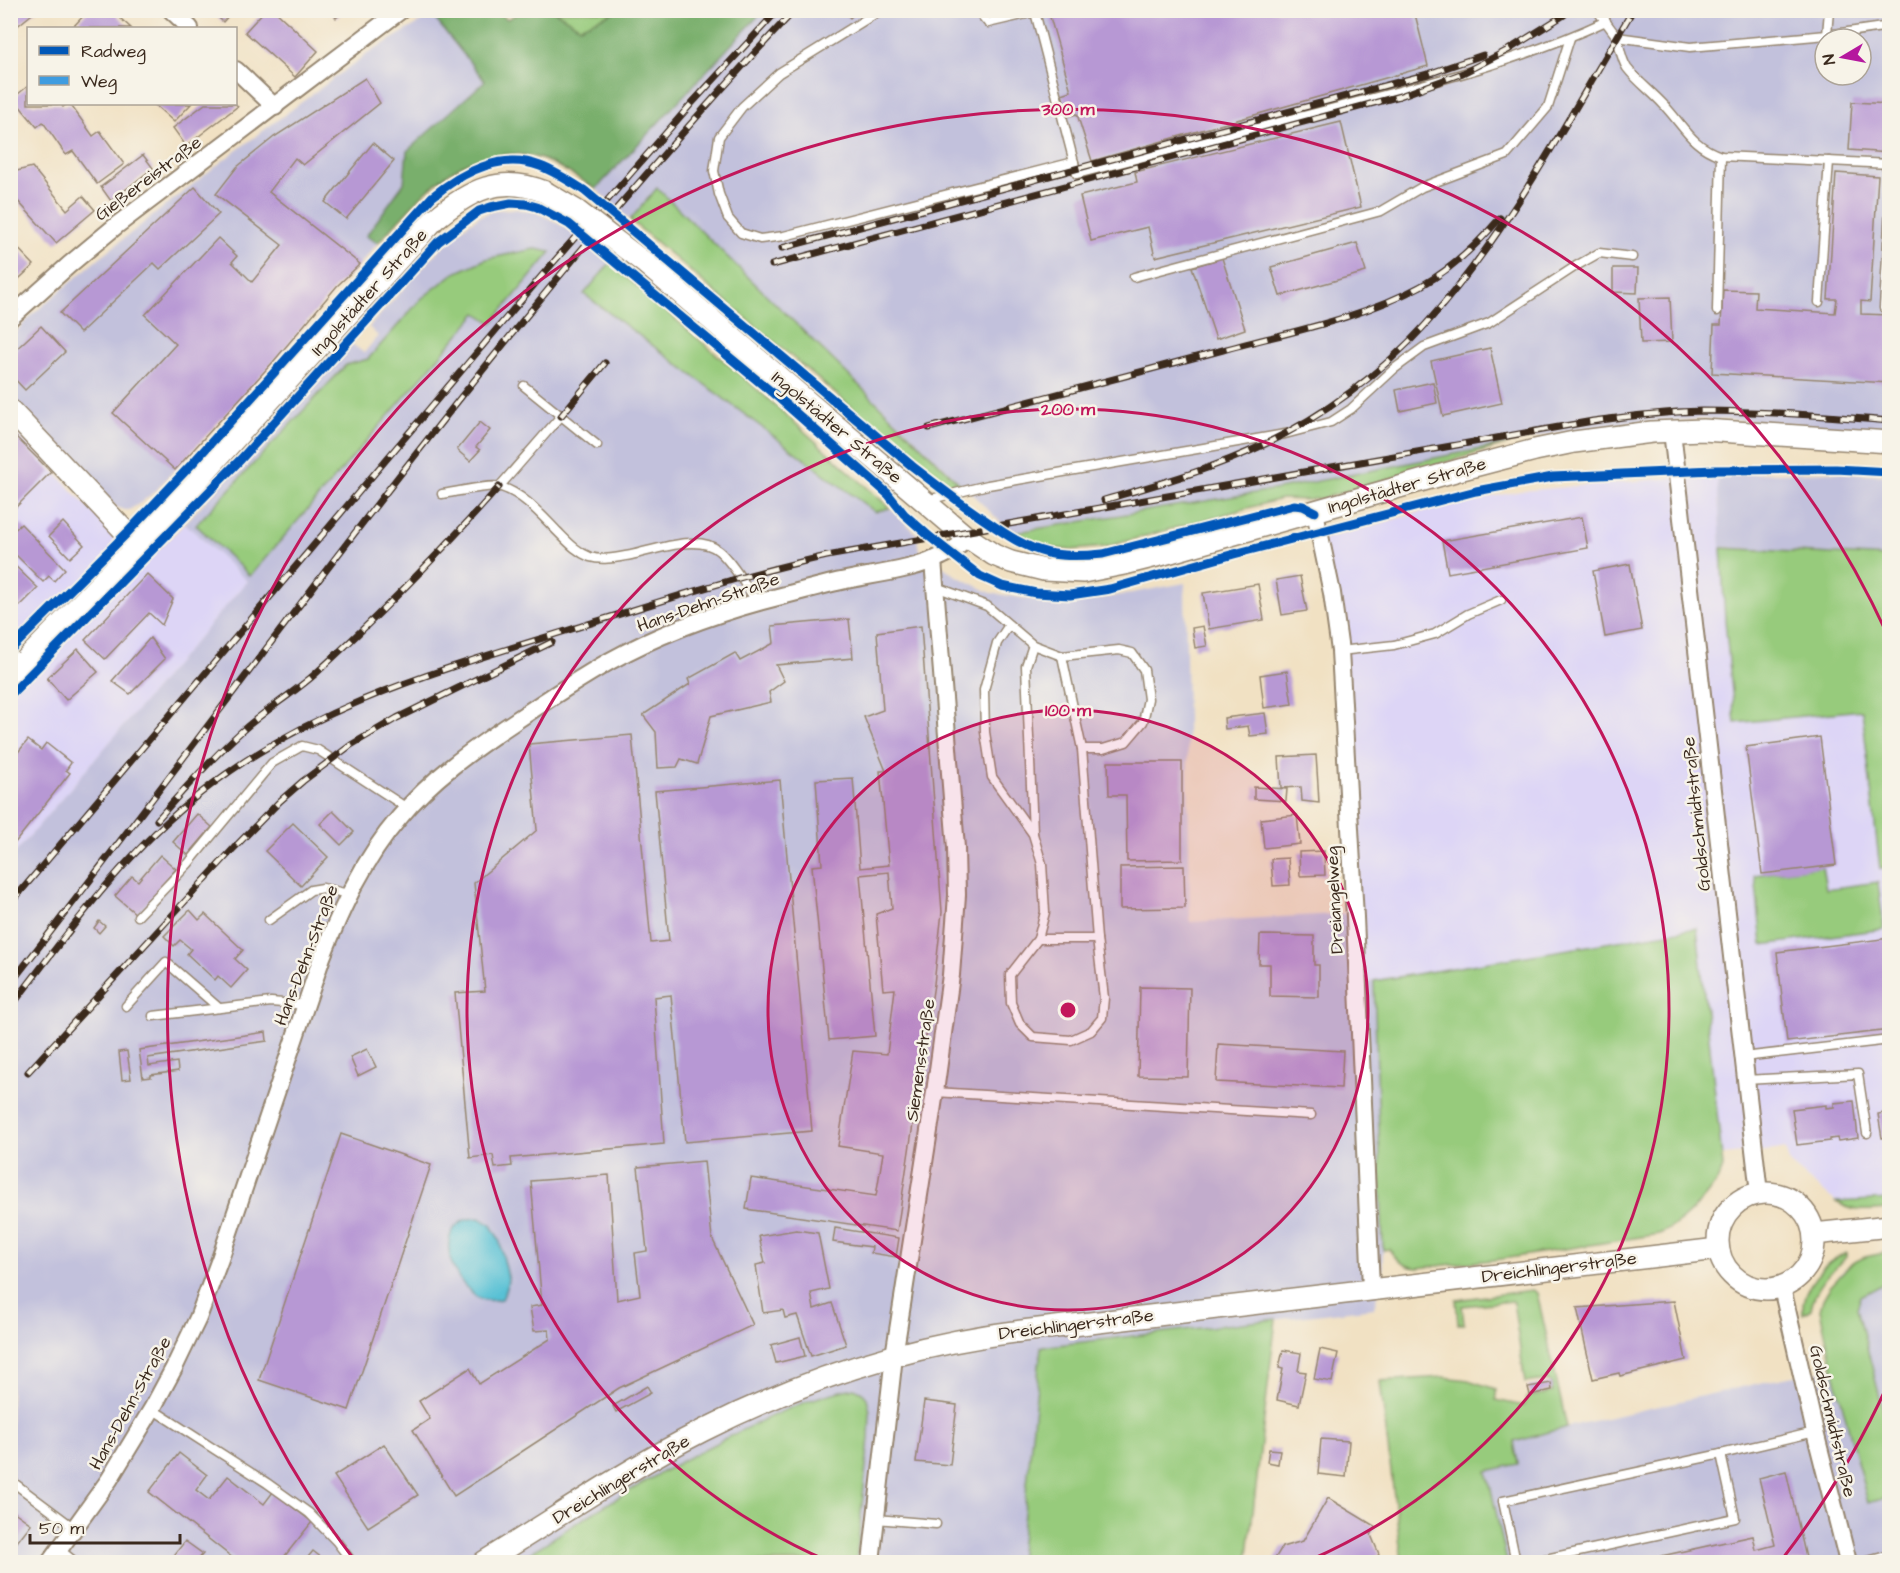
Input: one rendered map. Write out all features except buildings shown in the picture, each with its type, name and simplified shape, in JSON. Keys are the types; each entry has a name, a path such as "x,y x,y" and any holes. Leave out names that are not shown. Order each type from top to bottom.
{"street":[{"path":"171,10 189,27"},
{"name":"Gießereistraße","path":"10,318 117,225 401,10"},
{"path":"237,71 275,107"},
{"name":"Ingolstädter Straße","path":"14,663 138,545 435,219 454,204 489,186 518,184 545,192 577,211 646,264 969,538 994,555 1011,562 1044,570 1083,572 1141,560 1549,446 1672,431 1722,431 1890,442"},
{"path":"10,410 138,545"},
{"name":"Goldschmidtstraße","path":"1672,431 1759,1193"},
{"name":"Dreiangelweg","path":"1315,512 1332,593 1341,651 1371,1288"},
{"name":"Hans-Dehn-Straße","path":"54,1556 109,1480 152,1409 198,1318 322,957 348,894 377,847 407,808 436,779 485,742 611,660 669,633 758,603 832,583 933,561 969,538"},
{"name":"Siemensstraße","path":"871,1563 894,1356 951,975 957,895 956,848 933,561"},
{"path":"1759,1193 1774,1193 1789,1198 1801,1207 1810,1220 1814,1234 1814,1251 1808,1267 1797,1279 1782,1287 1768,1290 1754,1289 1741,1283 1730,1274 1722,1263 1718,1249 1718,1233 1722,1219 1732,1206 1744,1197 1759,1193"},
{"path":"1814,1234 1890,1226"},
{"name":"Dreichlingerstraße","path":"484,1563 643,1463 703,1430 827,1377 935,1345 976,1336 1718,1249"},
{"name":"Goldschmidtstraße","path":"1782,1287 1848,1563"}],"lane":[{"path":"881,10 779,73 742,107 719,136 714,171 719,194 728,218 741,233 759,239 784,236 1074,162"},
{"path":"977,10 988,23 1035,12 1077,174 1484,67 1570,38 1605,21"},
{"path":"1597,10 1617,37 1628,68 1664,105 1692,139 1707,151 1721,156 1890,164"},
{"path":"1828,27 1829,10"},
{"path":"1873,28 1890,26"},
{"path":"1617,37 1690,47 1813,36"},
{"path":"1134,277 1381,211 1422,187 1507,155 1548,107 1570,38"},
{"path":"1717,311 1721,156"},
{"path":"1820,302 1829,161"},
{"path":"1884,308 1890,207"},
{"path":"923,501 988,485 1285,434 1331,422 1351,409 1394,369 1424,347 1489,323 1599,253 1632,257"},
{"path":"524,386 597,445"},
{"path":"499,487 561,416"},
{"path":"442,494 499,487 517,495 576,550 592,558 611,558 675,545 697,543 709,545 720,551 758,603"},
{"path":"935,587 987,606 1033,645 1062,656 1119,650 1132,653 1144,670 1148,699 1143,722 1126,742 1103,749 1082,749"},
{"path":"1341,651 1394,645 1435,634 1468,614 1501,600"},
{"path":"1009,625 997,643 984,690 985,732 992,777 1033,834"},
{"path":"1033,645 1026,666 1033,834 1042,864 1045,912 1038,939 1010,975 1011,1003 1020,1024 1033,1037 1071,1040 1091,1031 1102,1018 1104,998 1082,749 1062,656"},
{"path":"138,916 188,864 272,763 302,746 318,750 407,808"},
{"path":"269,920 311,890 323,888 348,894"},
{"path":"1038,939 1097,939"},
{"path":"126,1006 166,962 219,1008"},
{"path":"153,1016 271,1002 306,1005"},
{"path":"1743,1058 1890,1040"},
{"path":"1745,1080 1858,1074 1867,1133"},
{"path":"935,1092 1311,1114"},
{"path":"152,1409 267,1483 309,1513 337,1542 352,1563"},
{"path":"1516,1563 1503,1501 1815,1432"},
{"path":"1532,1563 1735,1518 1721,1454"},
{"path":"10,1480 74,1528"},
{"path":"876,1519 936,1524"},
{"path":"1864,1563 1890,1555"},
{"path":"54,1556 75,1563"}],"shaded area":[{"path":"763,11 1889,11 1889,430 1702,419 1632,423 1554,434 1273,490 1011,532 657,188 630,220 596,189"},
{"path":"432,15 485,81 407,151 404,183 366,235 378,243 360,264 337,286 273,362 156,490 129,510 116,507 11,398 11,337 33,314 99,258 225,159 364,56"},
{"path":"515,209 535,212 552,220 572,232 610,263 585,294 875,512 890,508 916,533 919,550 955,575 991,593 1067,605 1185,583 1190,922 1354,913 1358,983 1374,981 1383,1250 1382,1276 1374,1308 1041,1347 1019,1562 11,1562 11,858 247,581 185,523 352,344 364,353 378,336 369,327 437,252 464,227 480,216 497,210"},
{"path":"11,425 143,566 185,523 247,581 11,858"},
{"path":"1832,472 1889,475 1889,557 1721,547 1717,474"},
{"path":"1717,474 1725,620 1863,710 1880,869 1889,868 1889,1199 1836,1202 1790,1164 1785,1149 1722,1155 1697,928 1358,983 1341,654 1321,540 1431,509 1521,491"},
{"path":"1889,1252 1889,1562 1507,1562 1487,1471 1518,1464 1514,1442 1567,1427 1768,1381 1833,1369 1820,1310 1823,1299 1841,1273 1852,1263 1865,1257"}],"green space":[{"path":"436,10 497,11 507,19 522,11 554,11 580,27 616,11 763,11 596,189 557,166 532,156 506,155 476,159 457,168 432,186 378,243 366,236 404,183 407,151 485,81 432,15"},
{"path":"554,11 616,11 580,27"},
{"path":"657,188 960,484 947,488 630,220"},
{"path":"535,249 551,252 492,323 477,313 250,576 196,525 346,365 368,359 421,299 453,274 486,259"},
{"path":"610,263 766,397 890,508 875,512 584,294"},
{"path":"1511,443 1324,498 1281,499 1105,547 1070,550 1051,548 1034,544 1011,533 1273,490"},
{"path":"1721,548 1889,557 1889,868 1880,869 1862,710 1735,723"},
{"path":"1822,866 1826,889 1878,882 1884,929 1762,945 1755,875"},
{"path":"1697,928 1723,1167 1713,1186 1697,1206 1678,1223 1659,1234 1502,1259 1417,1268 1401,1262 1389,1249 1383,1250 1374,981"},
{"path":"1889,1199 1889,1209 1856,1210 1836,1202"},
{"path":"1889,1252 1889,1281 1861,1296 1857,1308 1889,1433 1889,1497 1868,1503 1820,1310 1830,1287 1852,1263 1865,1257"},
{"path":"1846,1253 1846,1257 1819,1287 1811,1309 1803,1314 1805,1295 1809,1286 1822,1269"},
{"path":"1532,1290 1537,1293 1567,1427 1514,1442 1518,1464 1487,1471 1507,1562 1402,1562 1380,1381 1444,1377 1468,1380 1496,1389 1496,1400 1523,1406 1527,1397 1553,1392 1551,1382 1546,1380 1525,1383 1513,1301 1462,1306 1464,1324 1458,1324 1456,1300"},
{"path":"1276,1319 1247,1562 1019,1562 1041,1347"},
{"path":"854,1388 861,1391 867,1398 870,1411 856,1562 517,1562 621,1496 702,1450 790,1408 822,1396"}],"water":[{"path":"479,1218 490,1224 499,1239 508,1277 507,1288 502,1299 487,1300 476,1297 456,1273 449,1253 451,1234 456,1226 465,1220"}],"railway":[{"path":"10,904 545,272 692,103 778,10"},
{"path":"10,984 455,404 610,216 724,86 795,10"},
{"path":"1104,500 1205,469 1263,445 1329,407 1390,360 1426,324 1484,251 1537,173 1633,10"},
{"path":"772,265 1400,96 1463,73 1508,50 1564,15"},
{"path":"782,248 1428,74 1483,55"},
{"path":"929,428 1299,331 1374,307 1421,286 1443,272 1473,247 1500,218"},
{"path":"561,416 605,363"},
{"path":"10,1008 123,866 174,815 244,762 288,736 379,693 523,644 667,599 827,556 1593,421 1702,411 1890,421"},
{"path":"157,820 198,774 242,731 314,675 362,630 499,487"},
{"path":"28,1072 234,848 303,781 351,745 397,718 552,642"}],"marked path":[{"path":"10,307 16,313"}],"cycle path":[{"path":"10,650 127,533 191,465 432,197 456,180 482,167 511,161 540,166 585,191 912,466 953,498 1029,547 1062,555 1103,554 1294,505 1303,506 1315,512"},
{"path":"10,695 241,459 438,242 479,211 511,203 537,207 569,224 780,399 888,494 904,514 980,576 1002,586 1036,593 1070,595 1110,589 1476,491 1553,477 1715,470 1836,469 1890,472"}]}
